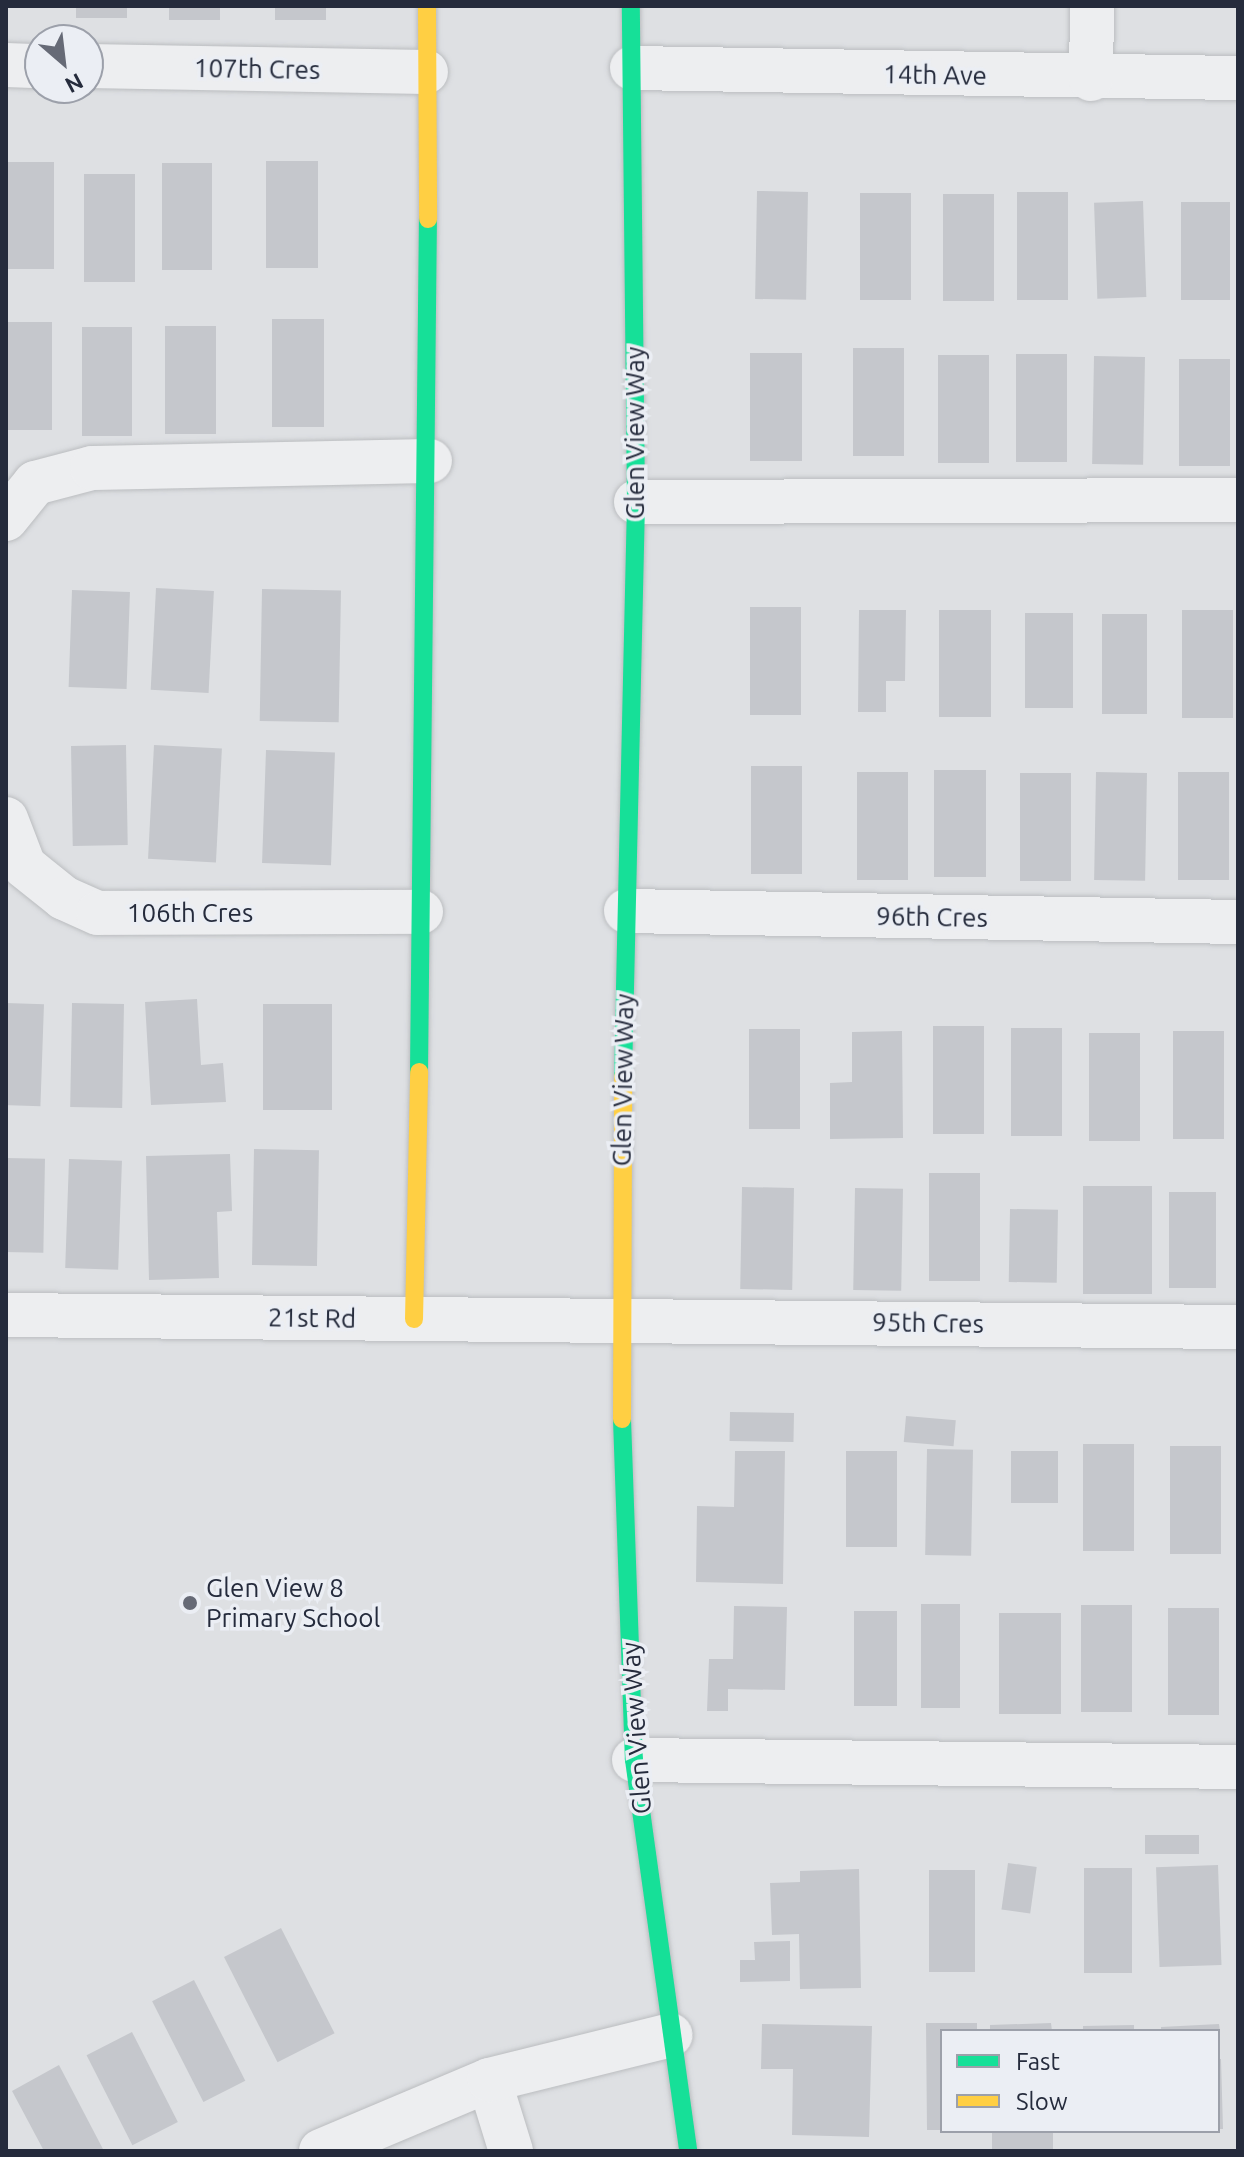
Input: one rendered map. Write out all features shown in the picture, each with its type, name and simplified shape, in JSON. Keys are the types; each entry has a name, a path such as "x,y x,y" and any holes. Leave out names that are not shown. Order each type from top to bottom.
{"street":[{"path":"414,1319 430,461 427,6"},
{"name":"Glen View Way","path":"631,6 636,502 618,1319 634,1760 688,2151"},
{"path":"1091,79 1092,6"},
{"name":"107th Cres","path":"104,66 426,72"},
{"name":"14th Ave","path":"632,68 1091,79 1238,78"},
{"path":"6,519 35,483 92,468 430,461"},
{"path":"636,502 1238,500"},
{"name":"106th Cres","path":"6,819 24,866 64,898 98,913 421,912"},
{"name":"96th Cres","path":"626,911 1238,922"},
{"name":"21st Rd","path":"6,1315 618,1319"},
{"name":"95th Cres","path":"618,1319 1238,1327"},
{"path":"634,1760 1238,1767"},
{"path":"321,2151 489,2080 671,2035"},
{"path":"489,2080 511,2151"}],"building":[{"path":"76,6 127,6 127,18 76,18"},
{"path":"169,6 220,6 220,20 169,20"},
{"path":"275,6 326,6 326,20 275,20"},
{"path":"266,161 318,161 318,268 266,268"},
{"path":"6,162 54,162 54,269 6,269"},
{"path":"162,163 212,163 212,270 162,270"},
{"path":"84,174 135,174 135,282 84,282"},
{"path":"757,191 808,192 806,300 755,299"},
{"path":"1017,192 1068,192 1068,300 1017,300"},
{"path":"860,193 911,193 911,300 860,300"},
{"path":"943,194 994,194 994,301 943,301"},
{"path":"1143,201 1146,297 1097,299 1094,203"},
{"path":"1181,202 1230,202 1230,300 1181,300"},
{"path":"272,319 324,319 324,427 272,427"},
{"path":"6,322 52,322 52,430 6,430"},
{"path":"165,326 216,326 216,434 165,434"},
{"path":"82,327 132,327 132,436 82,436"},
{"path":"853,348 904,348 904,456 853,456"},
{"path":"750,353 802,353 802,461 750,461"},
{"path":"1016,354 1067,354 1067,462 1016,462"},
{"path":"938,355 989,355 989,463 938,463"},
{"path":"1094,356 1145,357 1143,465 1092,464"},
{"path":"1179,359 1230,359 1230,466 1179,466"},
{"path":"156,588 214,591 209,693 151,690"},
{"path":"262,589 341,590 339,722 260,721"},
{"path":"72,590 130,592 127,689 69,687"},
{"path":"750,607 801,607 801,715 750,715"},
{"path":"859,610 906,610 905,681 886,681 886,712 858,712"},
{"path":"939,610 991,610 991,717 939,717"},
{"path":"1182,610 1233,610 1233,718 1182,718"},
{"path":"1025,613 1073,613 1073,708 1025,708"},
{"path":"1102,614 1147,614 1147,714 1102,714"},
{"path":"126,745 128,845 73,846 71,746"},
{"path":"154,745 222,749 216,862 148,859"},
{"path":"266,750 335,752 331,865 262,863"},
{"path":"751,766 802,766 802,874 751,874"},
{"path":"934,770 986,770 986,877 934,877"},
{"path":"857,772 908,772 908,880 857,880"},
{"path":"1096,772 1147,773 1145,881 1094,880"},
{"path":"1178,772 1229,772 1229,880 1178,880"},
{"path":"1020,773 1071,773 1071,881 1020,881"},
{"path":"197,999 201,1065 223,1063 226,1102 151,1105 145,1002"},
{"path":"6,1003 44,1004 40,1106 6,1105"},
{"path":"72,1003 124,1004 122,1108 70,1107"},
{"path":"263,1004 332,1004 332,1110 263,1110"},
{"path":"933,1026 984,1026 984,1134 933,1134"},
{"path":"1011,1028 1062,1028 1062,1136 1011,1136"},
{"path":"749,1029 800,1029 800,1129 749,1129"},
{"path":"902,1031 903,1138 830,1139 830,1083 852,1082 852,1032"},
{"path":"1173,1031 1224,1031 1224,1139 1173,1139"},
{"path":"1089,1033 1140,1033 1140,1141 1089,1141"},
{"path":"254,1149 319,1150 317,1266 252,1265"},
{"path":"230,1154 232,1211 217,1212 219,1278 149,1280 146,1156"},
{"path":"6,1158 45,1159 43,1253 6,1252"},
{"path":"69,1159 122,1161 118,1270 65,1268"},
{"path":"929,1173 980,1173 980,1281 929,1281"},
{"path":"1083,1186 1152,1186 1152,1294 1083,1294"},
{"path":"742,1187 794,1188 792,1290 740,1289"},
{"path":"855,1188 903,1189 901,1291 853,1290"},
{"path":"1169,1192 1216,1192 1216,1288 1169,1288"},
{"path":"1010,1209 1058,1210 1057,1283 1009,1282"},
{"path":"730,1412 794,1413 793,1442 729,1441"},
{"path":"906,1416 956,1420 954,1446 904,1442"},
{"path":"1083,1444 1134,1444 1134,1551 1083,1551"},
{"path":"1170,1446 1221,1446 1221,1554 1170,1554"},
{"path":"927,1449 973,1450 971,1556 925,1555"},
{"path":"735,1451 785,1451 783,1584 696,1582 697,1506 734,1507"},
{"path":"846,1451 897,1451 897,1547 846,1547"},
{"path":"1011,1451 1058,1451 1058,1503 1011,1503"},
{"path":"921,1604 960,1604 960,1708 921,1708"},
{"path":"1081,1605 1132,1605 1132,1712 1081,1712"},
{"path":"734,1606 787,1607 785,1690 728,1689 728,1711 707,1711 709,1659 733,1659"},
{"path":"1168,1608 1219,1608 1219,1715 1168,1715"},
{"path":"854,1611 897,1611 897,1706 854,1706"},
{"path":"999,1613 1061,1613 1061,1714 999,1714"},
{"path":"1145,1835 1199,1835 1199,1854 1145,1854"},
{"path":"1008,1863 1037,1867 1030,1914 1001,1910"},
{"path":"1218,1865 1221,1965 1160,1967 1156,1867"},
{"path":"1084,1868 1132,1868 1132,1973 1084,1973"},
{"path":"859,1869 861,1988 800,1989 799,1934 772,1935 770,1883 800,1882 800,1871"},
{"path":"929,1870 975,1870 975,1972 929,1972"},
{"path":"281,1928 335,2033 278,2062 224,1957"},
{"path":"790,1941 790,1981 740,1982 740,1960 755,1960 754,1942"},
{"path":"194,1980 245,2081 203,2102 152,2001"},
{"path":"926,2023 977,2023 977,2029 940,2029 940,2130 927,2130"},
{"path":"1051,2023 1052,2029 990,2029 990,2025"},
{"path":"762,2024 872,2026 869,2137 792,2135 793,2069 761,2069"},
{"path":"1219,2024 1220,2029 1161,2029"},
{"path":"1134,2025 1134,2029 1083,2029 1083,2026"},
{"path":"132,2032 178,2122 132,2145 87,2055"},
{"path":"1220,2059 1221,2059 1223,2129 1220,2129"},
{"path":"59,2065 104,2151 44,2151 12,2091"},
{"path":"992,2133 1053,2133 1053,2151 992,2151"}],"traffic: fast":[{"path":"623,1076 636,502 631,6"},
{"path":"419,1072 428,219"},
{"path":"622,1419 634,1760 688,2151"}],"traffic: slow":[{"path":"427,6 428,219"},
{"path":"414,1319 419,1072"},
{"path":"622,1419 623,1076"}],"place":[{"name":"Glen View 8 Primary School","path":"190,1603"}]}
